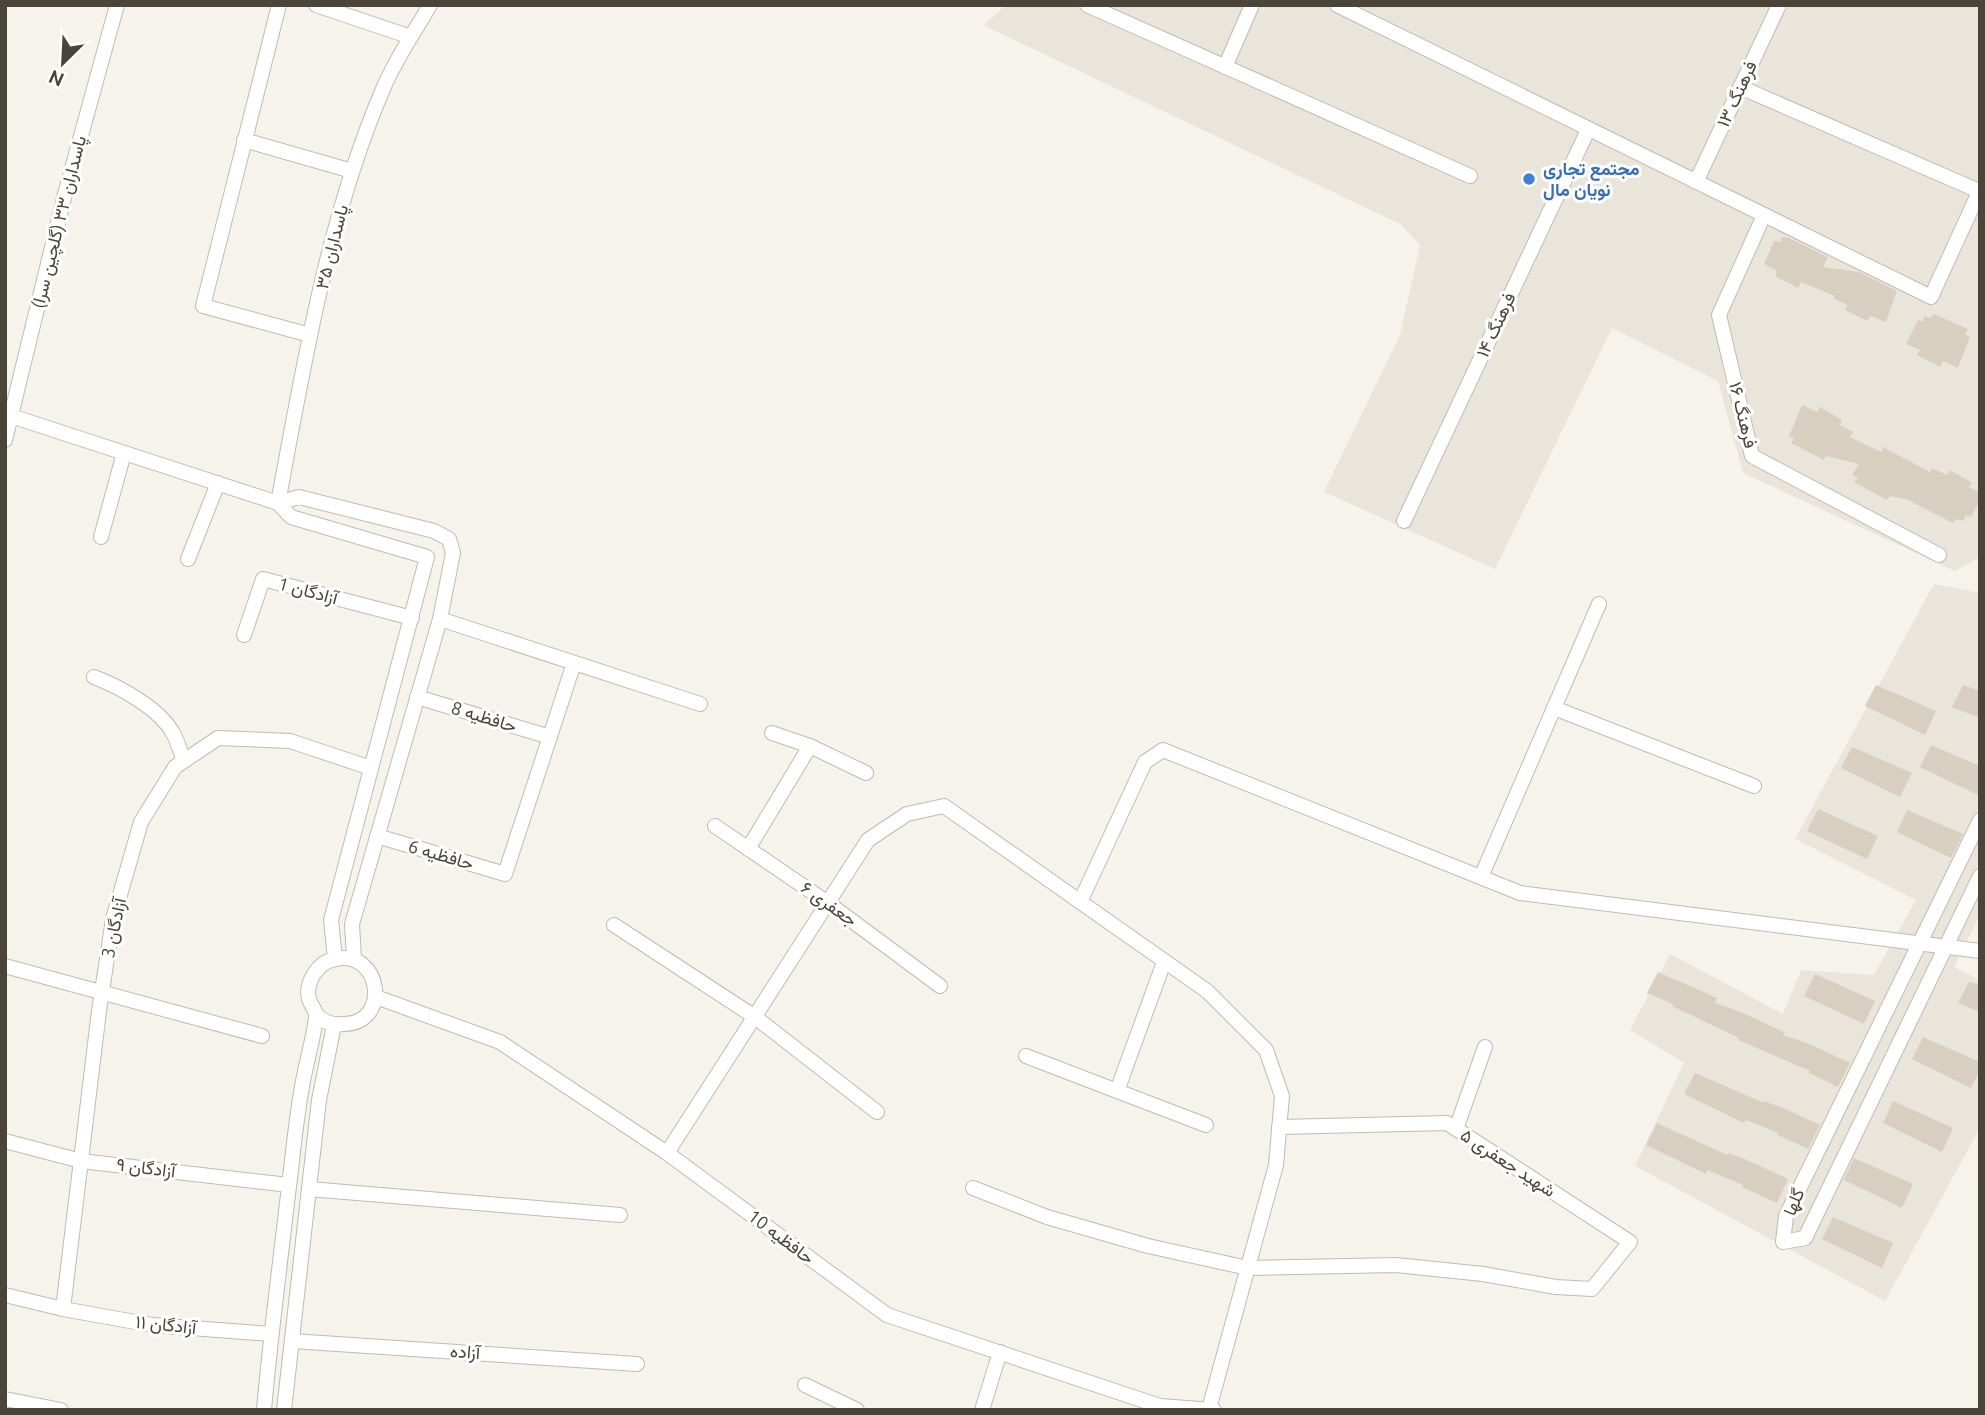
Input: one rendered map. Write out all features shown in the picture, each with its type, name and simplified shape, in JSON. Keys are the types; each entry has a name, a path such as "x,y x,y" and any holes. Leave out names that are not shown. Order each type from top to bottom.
{"street":[{"name":"پاسداران ۳۳ (گلچین سرا)","path":"5,440 65,194 117,5"},
{"path":"279,5 203,306 310,335"},
{"path":"316,5 411,37"},
{"name":"پاسداران ۳۵","path":"278,503 310,335 347,185 383,87 429,5"},
{"path":"1087,5 1470,176"},
{"path":"1226,67 1252,5"},
{"path":"1337,5 1356,9 1588,130 1930,297 1980,191 1740,87"},
{"name":"فرهنگ ۱۳","path":"1696,182 1779,5"},
{"name":"فرهنگ ۱۴","path":"1404,521 1588,130"},
{"path":"244,140 352,171"},
{"name":"فرهنگ ۱۶","path":"1764,215 1719,316 1752,456 1939,555"},
{"path":"11,416 278,503 291,517 427,557 331,920 335,958"},
{"path":"101,537 124,453"},
{"path":"188,559 218,483"},
{"path":"278,503 299,497 433,531 449,539 453,553 440,619 352,924 354,959"},
{"name":"آزادگان 1","path":"244,635 263,579 412,618"},
{"path":"1481,877 1599,604"},
{"path":"440,619 699,704"},
{"path":"550,737 574,663"},
{"path":"94,677 119,687 155,713 173,733 184,761"},
{"name":"حافظیه 8","path":"418,697 550,737"},
{"path":"1554,708 1754,786"},
{"path":"772,733 810,746 866,772"},
{"name":"حافظیه 6","path":"377,836 505,874 550,737"},
{"name":"آزادگان 3","path":"63,1309 113,919 141,822 175,767 218,738 290,741 371,768"},
{"path":"748,849 810,746"},
{"path":"1080,902 1145,762 1163,750 1520,893 1945,949 1980,951"},
{"path":"667,1153 868,840 907,814 944,806 1207,991 1266,1050 1282,1096 1276,1165 1211,1410"},
{"name":"گلها","path":"1980,820 1786,1216 1783,1242 1804,1238 1980,876"},
{"name":"جعفری ۶","path":"715,826 828,902 940,986"},
{"path":"614,925 755,1017 877,1112"},
{"path":"335,958 354,959 366,967 375,981 376,997 369,1014 354,1024 334,1025 322,1021 309,998 310,981 320,967 335,958"},
{"path":"1117,1091 1164,962"},
{"path":"5,966 262,1036"},
{"name":"حافظیه 10","path":"376,997 500,1042 667,1153 887,1315 1160,1405 1211,1410"},
{"path":"264,1410 301,1088 316,1014"},
{"path":"284,1410 319,1100 334,1025"},
{"path":"1456,1129 1485,1047"},
{"path":"1026,1056 1206,1125"},
{"name":"شهید جعفری ۵","path":"1248,1268 1396,1265 1483,1274 1556,1287 1592,1289 1630,1242 1447,1123 1279,1127"},
{"name":"آزادگان ۹","path":"5,1141 81,1161 289,1185"},
{"path":"973,1188 1060,1221 1148,1246 1248,1268"},
{"path":"309,1189 620,1215"},
{"name":"آزادگان ۱۱","path":"5,1295 63,1309 152,1325 271,1335"},
{"name":"آزاده","path":"292,1341 637,1364"},
{"path":"982,1410 1000,1352"},
{"path":"805,1384 857,1410"},
{"path":"5,1399 61,1410"}],"shaded area":[{"path":"1006,5 1980,5 1980,557 1955,571 1743,473 1718,381 1612,328 1495,569 1324,492 1400,335 1420,245 1400,224 983,25"},
{"path":"1934,584 1980,593 1980,915 1954,967 1980,980 1980,1128 1885,1301 1635,1166 1684,1063 1630,1030 1670,954 1783,1014 1801,970 1874,975 1916,900 1795,839"}],"building":[{"path":"1781,237 1789,238 1828,257 1823,267 1859,272 1897,291 1886,322 1871,316 1867,321 1845,310 1847,305 1833,298 1835,296 1801,282 1798,288 1775,276 1777,271 1764,264 1774,241 1781,242"},
{"path":"1934,314 1968,329 1965,334 1970,337 1958,368 1943,361 1940,367 1917,355 1920,350 1906,344 1918,320 1923,322 1924,316 1931,318"},
{"path":"1802,405 1817,412 1820,407 1842,420 1840,425 1853,432 1850,437 1881,452 1883,447 1930,472 1932,468 1947,475 1950,470 1972,483 1969,487 1980,492 1980,500 1971,517 1965,515 1964,521 1956,519 1953,523 1908,500 1890,496 1887,500 1854,482 1858,478 1852,475 1859,464 1826,456 1824,460 1791,443 1794,438 1789,436"},
{"path":"1876,685 1936,711 1925,735 1865,706"},
{"path":"1963,685 1980,691 1980,718 1952,707"},
{"path":"1931,745 1980,766 1980,796 1920,767"},
{"path":"1852,747 1912,773 1900,797 1841,768"},
{"path":"1818,809 1878,836 1867,859 1807,831"},
{"path":"1907,810 1963,834 1951,858 1897,832"},
{"path":"1658,972 1717,998 1715,1003 1741,1012 1784,1032 1783,1035 1850,1063 1838,1087 1647,993"},
{"path":"1815,974 1875,1001 1864,1024 1804,996"},
{"path":"1969,982 1980,985 1980,1012 1958,1003"},
{"path":"1923,1037 1980,1062 1980,1070 1971,1088 1912,1059"},
{"path":"1695,1073 1820,1125 1808,1149 1778,1133 1746,1120 1744,1123 1684,1094"},
{"path":"1893,1101 1953,1128 1942,1152 1883,1123"},
{"path":"1657,1123 1788,1179 1777,1203 1742,1187 1743,1185 1707,1170 1706,1174 1646,1145"},
{"path":"1854,1158 1913,1184 1902,1208 1844,1180"},
{"path":"1833,1217 1893,1243 1882,1268 1822,1239"}],"place":[{"name":"مجتمع تجاری نویان مال","path":"1529,179"}]}
